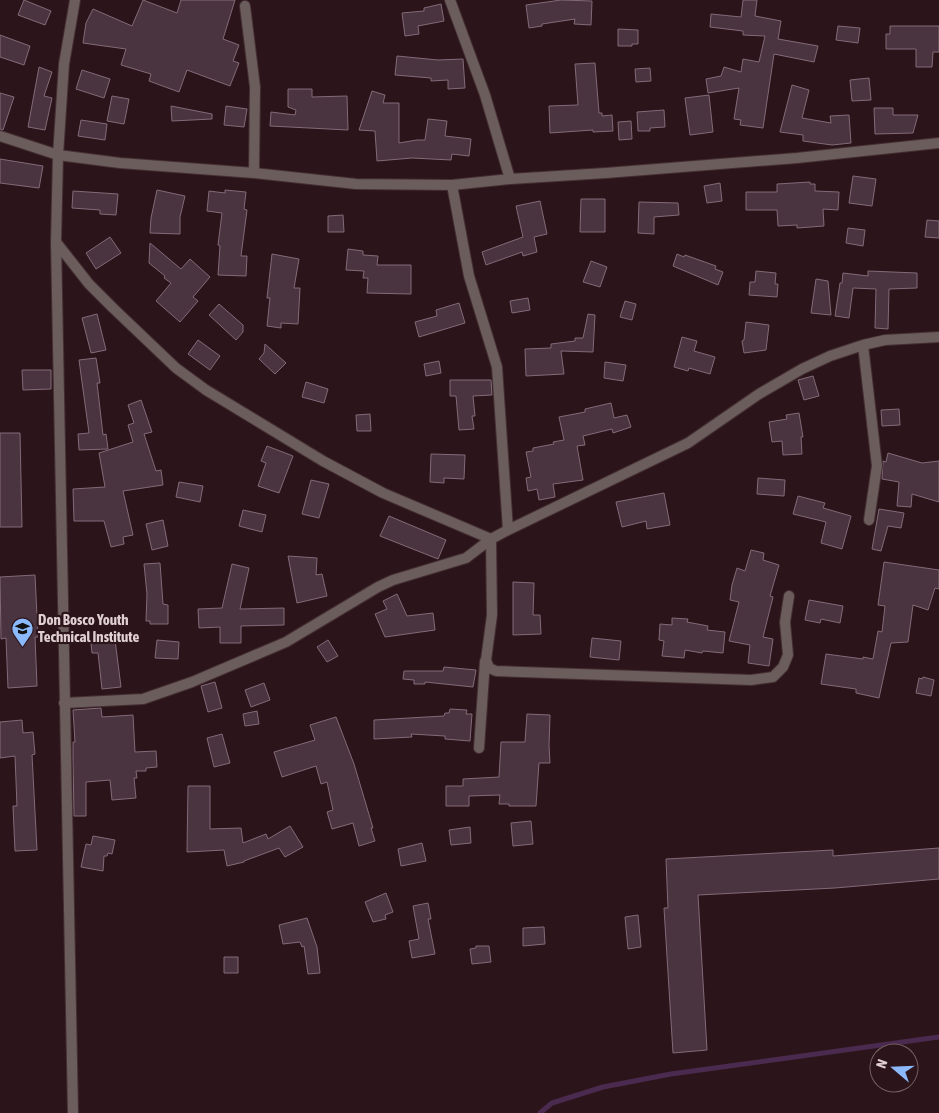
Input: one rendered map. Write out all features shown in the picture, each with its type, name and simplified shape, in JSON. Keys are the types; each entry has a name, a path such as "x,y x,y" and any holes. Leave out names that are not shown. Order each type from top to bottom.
{"street":[{"path":"73,1113 56,242 58,155 64,64 75,0"},
{"path":"450,0 485,96 510,179"},
{"path":"245,6 255,87 254,173"},
{"path":"0,136 58,155 120,162 356,184 452,185 797,158 939,143"},
{"path":"452,185 469,276 497,367 508,530"},
{"path":"56,242 89,284 113,308 176,368 206,390 323,461 371,487 408,505 491,539"},
{"path":"64,703 143,699 192,682 286,642 393,580 466,558 491,539 508,530 688,443 760,394 802,369 830,356 884,340 939,337"},
{"path":"863,345 877,466 868,520"},
{"path":"479,748 486,660 492,615 491,539"},
{"path":"486,660 489,668 496,671 751,680 774,677 783,668 788,655 785,622 789,596"}],"building":[{"path":"24,0 51,11 45,25 18,15"},
{"path":"143,0 177,13 181,0 235,0 223,39 239,45 233,61 239,63 230,86 187,70 179,92 149,81 151,74 121,65 126,49 83,43 86,23 93,9 132,26"},
{"path":"561,0 592,1 591,25 574,24 575,19 529,28 526,5"},
{"path":"743,0 757,0 755,16 781,21 778,39 818,46 814,62 774,54 763,128 740,125 741,120 734,119 739,88 708,93 706,79 721,76 724,67 741,72 743,59 759,62 765,36 743,35 743,31 710,27 711,14 741,17"},
{"path":"441,4 444,21 418,26 419,34 405,36 402,13 424,11 424,8"},
{"path":"838,26 860,28 858,43 836,40"},
{"path":"890,26 939,26 939,52 933,52 932,67 916,67 916,49 886,49 886,34 890,34"},
{"path":"618,29 638,30 638,44 618,46"},
{"path":"0,35 30,46 24,65 0,57"},
{"path":"397,56 438,60 463,59 465,88 448,89 448,80 431,81 431,78 395,75"},
{"path":"595,63 599,113 602,113 602,116 612,115 613,131 593,132 593,130 550,133 549,106 578,105 575,64"},
{"path":"39,67 52,72 44,96 52,98 45,130 28,127"},
{"path":"650,68 651,81 636,82 635,69"},
{"path":"82,70 110,79 104,98 76,89"},
{"path":"869,78 871,100 852,101 850,80"},
{"path":"792,85 809,90 802,118 831,123 830,116 849,115 851,143 832,145 803,141 803,135 780,132"},
{"path":"288,89 312,89 312,97 347,96 348,130 270,126 271,112 295,115 296,110 288,107"},
{"path":"372,91 385,95 383,103 399,103 399,143 425,140 428,119 447,121 445,136 471,139 469,156 452,154 451,160 412,158 377,161 375,131 359,130"},
{"path":"0,93 14,97 3,130 0,129"},
{"path":"709,95 713,132 690,135 685,98"},
{"path":"112,96 129,99 124,124 107,121"},
{"path":"171,106 212,114 212,119 172,121"},
{"path":"226,106 247,109 244,127 224,125"},
{"path":"874,108 893,108 893,115 918,115 913,133 875,134"},
{"path":"664,110 665,127 650,128 650,131 638,131 637,112"},
{"path":"81,120 107,124 105,140 78,136"},
{"path":"631,121 632,139 619,140 618,122"},
{"path":"0,159 43,166 39,188 0,183"},
{"path":"853,176 876,179 872,206 849,203"},
{"path":"810,182 810,184 815,184 815,191 839,192 838,210 823,209 824,226 797,228 797,225 778,226 777,210 746,210 746,192 777,192 777,184"},
{"path":"720,183 722,201 707,203 704,186"},
{"path":"157,190 185,196 180,217 180,234 150,233"},
{"path":"225,190 246,192 244,209 247,210 241,256 247,256 246,276 218,275 220,246 218,245 222,213 207,211 209,191 225,193"},
{"path":"73,191 118,194 116,215 100,214 100,210 72,208"},
{"path":"581,199 605,199 605,232 580,232"},
{"path":"540,201 547,234 534,237 537,252 523,256 522,252 486,265 482,252 523,237 516,206"},
{"path":"639,202 678,203 679,215 654,217 654,234 638,233"},
{"path":"343,215 344,232 328,232 328,216"},
{"path":"927,220 939,221 939,238 925,237"},
{"path":"848,228 865,230 863,246 846,243"},
{"path":"110,237 121,253 96,269 86,253"},
{"path":"150,243 181,269 190,259 210,277 193,297 198,301 180,322 156,301 171,283 149,263"},
{"path":"348,249 363,251 363,255 378,256 377,265 411,265 411,294 367,293 368,278 363,278 364,271 346,270"},
{"path":"272,254 299,259 294,288 300,288 298,324 281,323 281,328 267,326 270,298 267,298"},
{"path":"677,254 716,266 715,269 723,272 718,285 673,266"},
{"path":"591,261 607,267 600,287 583,282"},
{"path":"756,271 776,273 775,284 778,284 777,297 749,295 750,282 755,282"},
{"path":"868,271 917,273 917,288 889,289 888,329 875,328 876,289 853,288 849,318 835,316 843,273 868,276"},
{"path":"816,279 828,281 831,315 811,313"},
{"path":"528,298 530,310 512,313 510,301"},
{"path":"625,301 636,304 632,320 620,317"},
{"path":"459,303 465,323 419,337 415,322 437,316 436,310"},
{"path":"219,304 243,325 243,332 236,340 209,315"},
{"path":"97,314 106,350 91,353 82,318"},
{"path":"588,314 595,315 593,352 561,351 564,374 526,376 525,349 551,348 551,344 583,338"},
{"path":"746,322 769,325 766,350 744,353 742,341 744,340"},
{"path":"682,337 697,341 694,351 715,357 710,374 689,368 688,371 674,367"},
{"path":"198,340 220,356 210,370 188,354"},
{"path":"265,344 286,363 275,374 259,359 264,353"},
{"path":"96,358 100,383 97,383 103,435 106,434 108,449 79,450 78,434 89,433 79,360"},
{"path":"439,361 441,373 426,376 424,364"},
{"path":"605,362 626,365 623,381 604,378"},
{"path":"22,370 51,370 51,389 23,390"},
{"path":"813,376 819,396 804,400 798,380"},
{"path":"450,380 491,380 492,395 473,396 475,416 472,416 474,429 459,430 456,396 450,396"},
{"path":"306,382 328,389 324,403 302,397"},
{"path":"141,400 152,432 144,434 156,471 161,470 163,485 123,491 133,535 123,537 124,544 111,547 104,521 74,521 73,489 105,487 99,453 133,442 128,425 134,423 128,405"},
{"path":"611,403 614,418 627,415 631,427 613,433 612,429 583,436 585,445 577,446 583,480 553,484 555,497 539,500 537,489 528,491 526,478 531,477 526,452 533,451 533,448 564,440 559,417 585,412 585,409"},
{"path":"899,409 900,425 882,426 881,410"},
{"path":"799,413 803,437 801,437 802,454 783,455 782,441 772,442 769,422 787,419 786,415"},
{"path":"370,414 371,431 357,431 356,415"},
{"path":"0,433 20,433 22,527 0,527"},
{"path":"267,446 293,456 279,493 258,486 266,463 261,461"},
{"path":"888,453 922,463 939,461 939,502 912,494 911,507 897,506 899,482 882,479 883,461 886,462"},
{"path":"431,454 465,455 464,479 444,478 444,483 430,482"},
{"path":"758,478 785,480 784,496 757,494"},
{"path":"311,480 329,484 319,518 302,514"},
{"path":"179,482 203,486 200,502 176,497"},
{"path":"664,493 670,525 647,529 646,521 622,527 616,502"},
{"path":"798,496 825,503 823,508 851,516 842,549 821,543 826,522 793,514"},
{"path":"879,509 904,513 901,528 888,526 881,551 872,549"},
{"path":"243,510 266,515 262,532 239,526"},
{"path":"389,516 446,540 438,559 380,536"},
{"path":"163,520 168,546 152,550 146,524"},
{"path":"751,550 764,553 763,560 779,565 770,596 773,597 763,637 773,639 769,666 748,663 750,645 729,641 739,602 730,600 732,585 737,568 745,571"},
{"path":"288,556 317,558 316,575 322,574 327,596 297,603"},
{"path":"884,562 939,570 939,589 935,588 928,610 913,605 908,642 891,643 879,698 856,693 856,689 821,684 826,654 873,659 878,631 882,632 885,606 878,605"},
{"path":"160,563 163,604 168,605 168,624 150,624 150,621 146,621 147,594 144,564"},
{"path":"232,564 249,568 240,609 284,608 284,625 241,626 241,643 220,643 220,627 199,628 198,609 222,608"},
{"path":"35,575 38,637 35,637 37,686 8,688 6,638 1,639 0,577"},
{"path":"513,582 534,583 533,615 540,615 541,634 513,635"},
{"path":"397,594 407,616 433,613 435,630 385,637 375,614 387,609 383,601"},
{"path":"809,600 843,606 840,623 821,619 820,623 805,620"},
{"path":"672,618 688,619 687,622 708,626 707,630 725,632 723,653 703,651 702,653 685,650 684,658 662,656 664,641 659,640 660,624 672,625"},
{"path":"114,632 121,687 102,689 98,653 92,653 90,635"},
{"path":"592,638 621,641 619,660 590,657"},
{"path":"157,640 179,642 178,659 155,658"},
{"path":"328,640 338,656 327,662 317,647"},
{"path":"444,667 476,670 473,687 425,682 425,684 414,684 414,680 403,679 404,671 443,671"},
{"path":"923,677 934,680 931,696 916,693 919,678 922,679"},
{"path":"215,682 222,708 208,712 201,686"},
{"path":"264,683 270,700 251,707 245,690"},
{"path":"101,708 102,717 133,715 135,752 156,751 157,767 146,768 146,771 136,771 137,778 134,778 136,798 112,800 110,780 86,782 86,816 74,816 73,742 75,742 73,710"},
{"path":"450,709 467,710 466,714 472,714 470,741 445,739 445,736 411,734 412,737 374,739 374,720 444,716 445,713 449,713"},
{"path":"257,711 259,724 245,726 243,714"},
{"path":"527,714 550,715 550,763 539,763 536,806 499,804 500,795 469,796 469,806 446,806 446,786 463,786 463,779 499,777 501,742 525,742"},
{"path":"336,717 354,764 373,828 371,828 375,841 359,846 353,823 332,829 327,812 333,810 327,782 321,784 316,766 282,777 274,752 315,740 310,725"},
{"path":"22,720 23,733 33,732 35,754 32,755 37,850 15,851 13,806 17,806 15,756 0,758 0,722"},
{"path":"222,734 230,763 214,767 207,738"},
{"path":"188,786 210,786 210,829 241,828 243,843 266,834 268,839 290,826 303,847 285,857 279,848 244,862 227,866 224,850 187,852"},
{"path":"531,821 533,844 513,846 511,823"},
{"path":"470,827 471,843 451,845 449,830"},
{"path":"93,836 115,840 112,854 108,853 107,856 104,856 103,871 81,867 86,844 91,845"},
{"path":"422,843 426,861 401,866 398,849"},
{"path":"939,848 939,879 835,888 698,895 707,1050 673,1053 664,908 668,908 666,859 833,850 833,856"},
{"path":"386,893 393,912 385,915 386,919 373,922 365,902"},
{"path":"428,903 431,919 428,919 435,954 412,958 409,941 419,939 413,906"},
{"path":"638,915 641,947 628,949 625,917"},
{"path":"307,918 317,947 320,973 308,974 304,946 302,947 300,942 283,944 279,925"},
{"path":"544,927 545,944 523,946 523,928"},
{"path":"476,946 489,946 491,962 472,964 470,949 476,948"},
{"path":"224,957 238,957 238,973 224,973"}],"waterway":[{"path":"540,1113 552,1103 603,1087 671,1074 939,1037"}],"place":[{"name":"Don Bosco Youth Technical Institute","path":"22,648"}]}
